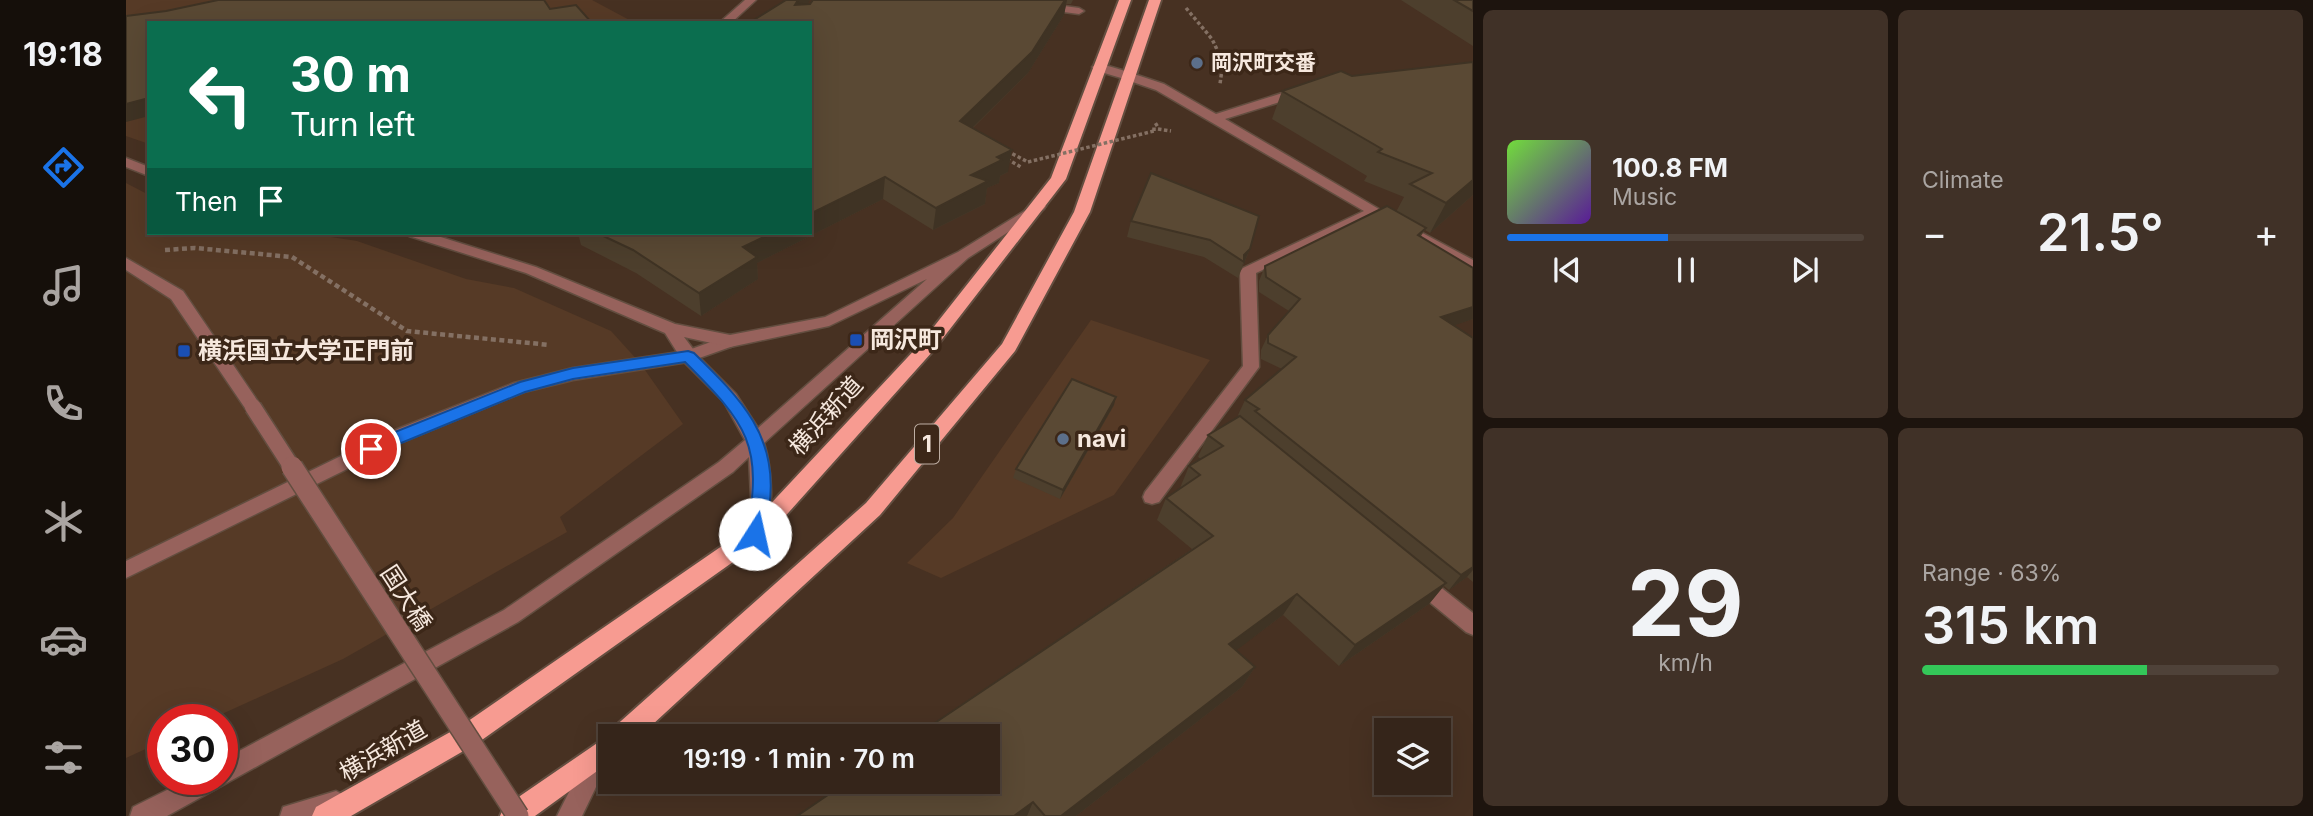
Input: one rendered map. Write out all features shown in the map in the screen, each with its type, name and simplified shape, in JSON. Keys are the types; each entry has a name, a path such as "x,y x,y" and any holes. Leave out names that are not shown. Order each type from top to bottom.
{"highway":[{"name":"横浜新道","path":"326,816 470,734 755,534 927,346 1058,179 1125,0"},
{"name":"1","path":"635,724 873,509 1009,347 1082,212 1155,0"},
{"path":"516,816 598,756"}],"street":[{"path":"726,21 751,0"},
{"path":"995,0 1079,11"},
{"path":"1098,67 1160,87 1473,266"},
{"path":"1210,115 1314,86"},
{"path":"126,162 147,171"},
{"path":"126,570 396,437 520,387 573,374 688,356 730,341 829,321 963,255 1039,206"},
{"path":"1152,496 1220,418 1251,367 1248,271 1375,211"},
{"path":"420,235 531,270 671,329 730,341"},
{"path":"238,764 511,616 726,467 963,255"},
{"name":"国大橋","path":"126,264 177,295 199,324 516,816"},
{"path":"671,329 688,356 731,398 757,441 762,466 762,487 755,534"},
{"path":"1398,564 1473,626"},
{"path":"569,816 598,763"},
{"path":"142,816 182,795"},
{"path":"292,816 362,796"}],"path":[{"path":"1184,6 1212,39 1223,62 1220,90 1210,115"},
{"path":"1000,148 1028,162 1154,131"},
{"path":"1003,156 1021,167"},
{"path":"154,251 195,248 292,257 407,331 559,346"}],"shaded area":[{"path":"126,0 592,0 631,21 147,21 147,143 126,136"},
{"path":"126,183 147,194 147,235 318,235 357,241 466,279 514,288 611,331 640,363 683,424 560,517 567,532 343,659 238,707 238,704 147,704 147,748 126,758"},
{"path":"1091,320 1210,360 1114,495 941,578 907,563 953,518"}],"building":[{"path":"218,0 544,0 550,9 576,5 590,21 147,21 147,99 126,104 126,16"},
{"path":"786,0 798,0 795,5 810,4 813,0 1065,0 1032,52 960,121 1012,150 997,157 1002,160 971,175 988,181 936,208 885,177 812,213 812,21 752,21"},
{"path":"1454,0 1473,0 1473,11"},
{"path":"1473,62 1473,180 1446,203 1410,184 1432,173 1378,152 1382,149 1282,91 1341,71 1352,76"},
{"path":"1151,173 1259,216 1250,249 1244,255 1244,262 1210,240 1131,221"},
{"path":"1387,206 1426,228 1418,235 1473,268 1473,307 1441,317 1473,338 1473,567 1461,575 1255,411 1259,409 1245,400 1296,357 1268,343 1268,335 1300,299 1266,277 1265,266"},
{"path":"601,235 768,235 743,247 757,257 699,293 633,250"},
{"path":"1072,379 1116,397 1063,490 1016,469"},
{"path":"1240,416 1446,583 1355,645 1297,594 1229,644 1255,667 1061,816 1045,816 1033,802 1014,816 797,816 829,794 1000,794 1000,724 933,724 1213,536 1166,498 1200,475 1189,466 1223,446 1208,435"}],"place":[{"name":"岡沢町交番","path":"1197,63"},
{"name":"岡沢町","path":"856,340"},
{"name":"横浜国立大学正門前","path":"184,351"},
{"name":"navi","path":"1063,439"}],"route":[{"path":"371,449 520,387 573,374 688,356 731,398 757,441 762,466 762,498 755,534"}]}
